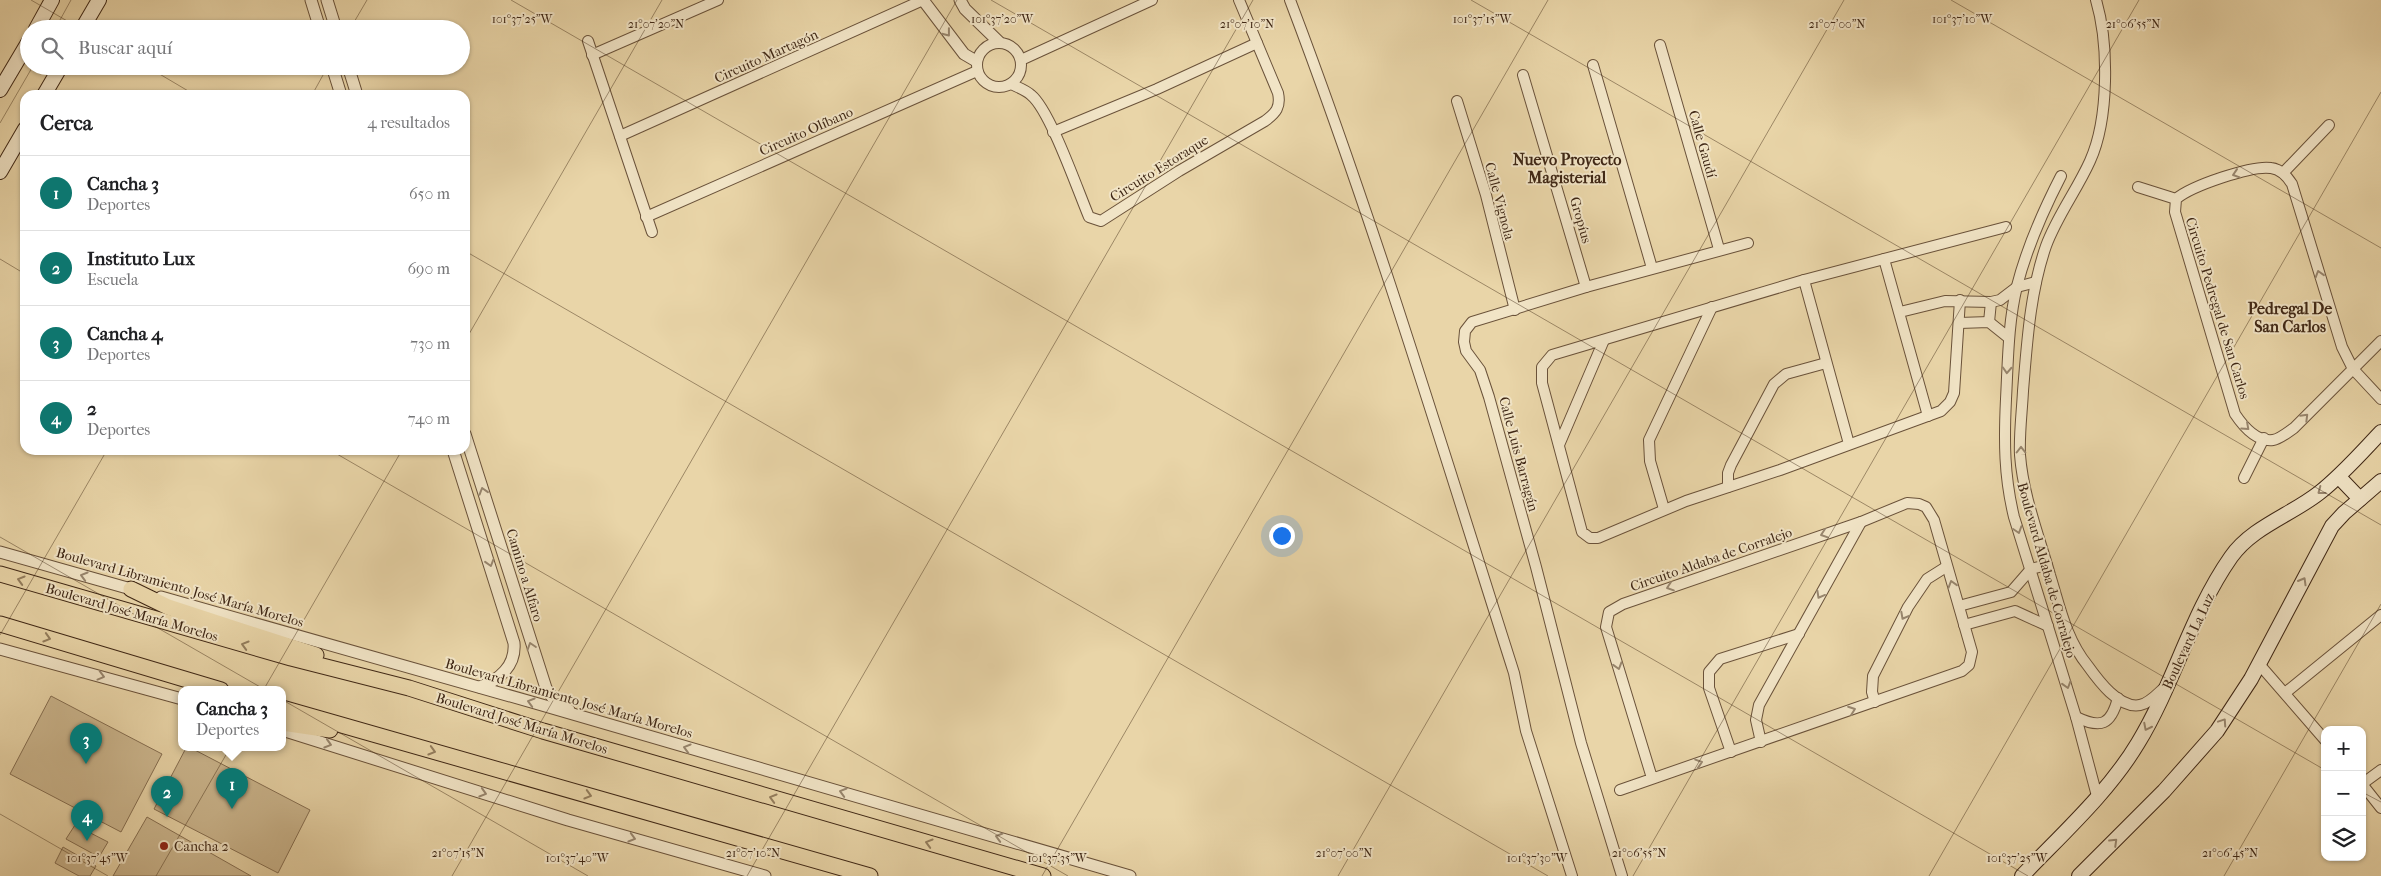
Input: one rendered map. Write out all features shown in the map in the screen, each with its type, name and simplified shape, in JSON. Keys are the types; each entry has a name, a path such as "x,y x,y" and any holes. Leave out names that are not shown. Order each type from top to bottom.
{"main road":[{"path":"41,20 52,0"},
{"path":"87,20 99,0"},
{"path":"0,90 20,56"},
{"path":"47,90 56,75"},
{"path":"0,172 20,137"},
{"name":"Boulevard La Luz","path":"2022,876 2098,796 2139,742 2210,593 2231,556 2252,535 2299,507 2339,477 2381,432"},
{"path":"2339,477 2360,499"},
{"path":"2079,876 2132,824 2207,743 2241,696 2332,526 2381,480"},
{"name":"Boulevard José María Morelos","path":"0,574 291,658 409,688 543,731 1043,876"},
{"path":"131,589 168,607 355,668 409,688"},
{"path":"0,624 209,686"},
{"path":"286,709 870,876"},
{"path":"286,725 385,738"}],"street":[{"path":"311,0 317,20"},
{"path":"327,0 333,20"},
{"path":"592,55 718,0"},
{"path":"923,0 964,54 976,66 980,77 990,86 1004,87 1011,84 1020,73 1021,60 1013,47 999,42 983,29 965,9 960,0"},
{"name":"Circuito Martagón","path":"620,136 923,0"},
{"path":"1021,60 1152,0"},
{"name":"Circuito Estoraque","path":"1011,84 1031,94 1037,101 1053,132 1089,217 1100,221 1273,115 1280,105 1278,93 1239,0"},
{"path":"1290,0 1333,115 1402,319 1514,672 1526,731 1572,876"},
{"name":"Boulevard Aldaba de Corralejo","path":"2096,0 2101,16 2104,68 2102,116 2098,139 2090,161 2049,238 2036,282 2027,340 2020,455 2024,482 2047,565 2066,630 2076,650 2094,675 2118,698 2131,705 2140,705 2149,701 2166,686"},
{"path":"588,41 652,232"},
{"path":"976,66 984,48 999,42"},
{"path":"1053,132 1157,89 1257,43"},
{"name":"Calle Gaudí","path":"1660,45 1720,250"},
{"path":"1593,65 1652,268"},
{"name":"Circuito Olíbano","path":"646,217 976,66"},
{"path":"334,75 339,90"},
{"path":"351,75 355,90"},
{"name":"Gropíus","path":"1523,75 1586,287"},
{"name":"Calle Vignola","path":"1456,101 1486,195 1515,310"},
{"path":"2283,173 2330,125"},
{"path":"2138,187 2176,199 2186,190 2258,167 2273,168 2283,173 2292,184 2332,317 2353,369 2381,399"},
{"name":"Boulevard Aldaba de Corralejo","path":"2061,176 2040,219 2017,286 2009,338 2004,454 2007,487 2098,796"},
{"name":"Circuito Pedregal de San Carlos","path":"2176,199 2175,212 2235,414 2242,425 2264,438"},
{"path":"1960,300 1954,392 1946,408 1780,470 1664,509 1598,538 1590,538 1582,532 1542,383 1542,366 1552,355 1804,280 2006,227"},
{"name":"Calle Luis Barragán","path":"1622,876 1581,743 1489,397 1480,370 1466,351 1464,342 1465,331 1472,322 1480,318 1515,310 1586,287 1748,242"},
{"path":"1884,259 1928,416"},
{"path":"1804,280 1849,444"},
{"path":"1900,312 1945,301 1991,302 2000,300 2017,286 2036,282"},
{"path":"1989,322 1991,302"},
{"path":"1664,509 1650,461 1649,440 1712,307"},
{"path":"1959,323 1989,322 2009,338"},
{"path":"1559,445 1604,340"},
{"path":"2244,478 2264,438 2273,440 2294,428 2381,341"},
{"path":"1728,486 1728,473 1731,465 1774,384 1786,374 1826,363"},
{"name":"Camino a Alfaro","path":"470,450 546,688 552,697 574,714"},
{"path":"456,455 514,642 515,652 504,673 494,682 480,687"},
{"name":"Circuito Aldaba de Corralejo","path":"1620,790 1962,671 1969,664 1972,652 1934,520 1926,507 1907,503 1861,522 1623,604 1609,612 1606,627 1608,637 1652,778"},
{"path":"1761,742 1756,726 1757,710 1861,522"},
{"name":"Boulevard Libramiento José María Morelos","path":"0,552 480,687 1130,876"},
{"path":"1958,606 2011,592 2031,569 2047,565"},
{"path":"1875,702 1872,692 1873,676 1908,607 1926,579 1946,567"},
{"path":"2011,592 2015,611"},
{"path":"1964,625 2015,611 2048,626"},
{"path":"2284,693 2381,615"},
{"path":"1731,752 1708,688 1710,672 1720,659 1799,634"},
{"path":"0,648 178,698"},
{"path":"2259,664 2321,735"},
{"path":"2076,717 2095,724 2101,724 2113,715 2118,698"},
{"path":"286,731 568,820 765,876"},
{"path":"2366,781 2381,770"},
{"path":"2366,789 2381,808"}],"shaded area":[{"path":"51,696 162,754 121,832 10,774"},
{"path":"184,751 197,751 310,810 278,873 154,809"},
{"name":"Cancha 2","path":"147,817 251,876 113,876"},
{"path":"75,825 108,842 99,857 66,839"},
{"path":"63,847 96,866 90,876 79,876 55,863"}],"place":[{"name":"Cancha 4","path":"86,764"},
{"name":"Cancha 3","path":"232,809"},
{"name":"Instituto Lux","path":"167,817"},
{"name":"2","path":"87,841"},
{"name":"Cancha 2","path":"164,846"}],"district":[{"name":"Nuevo Proyecto Magisterial","path":"1567,168"},
{"name":"Pedregal De San Carlos","path":"2290,317"}]}
